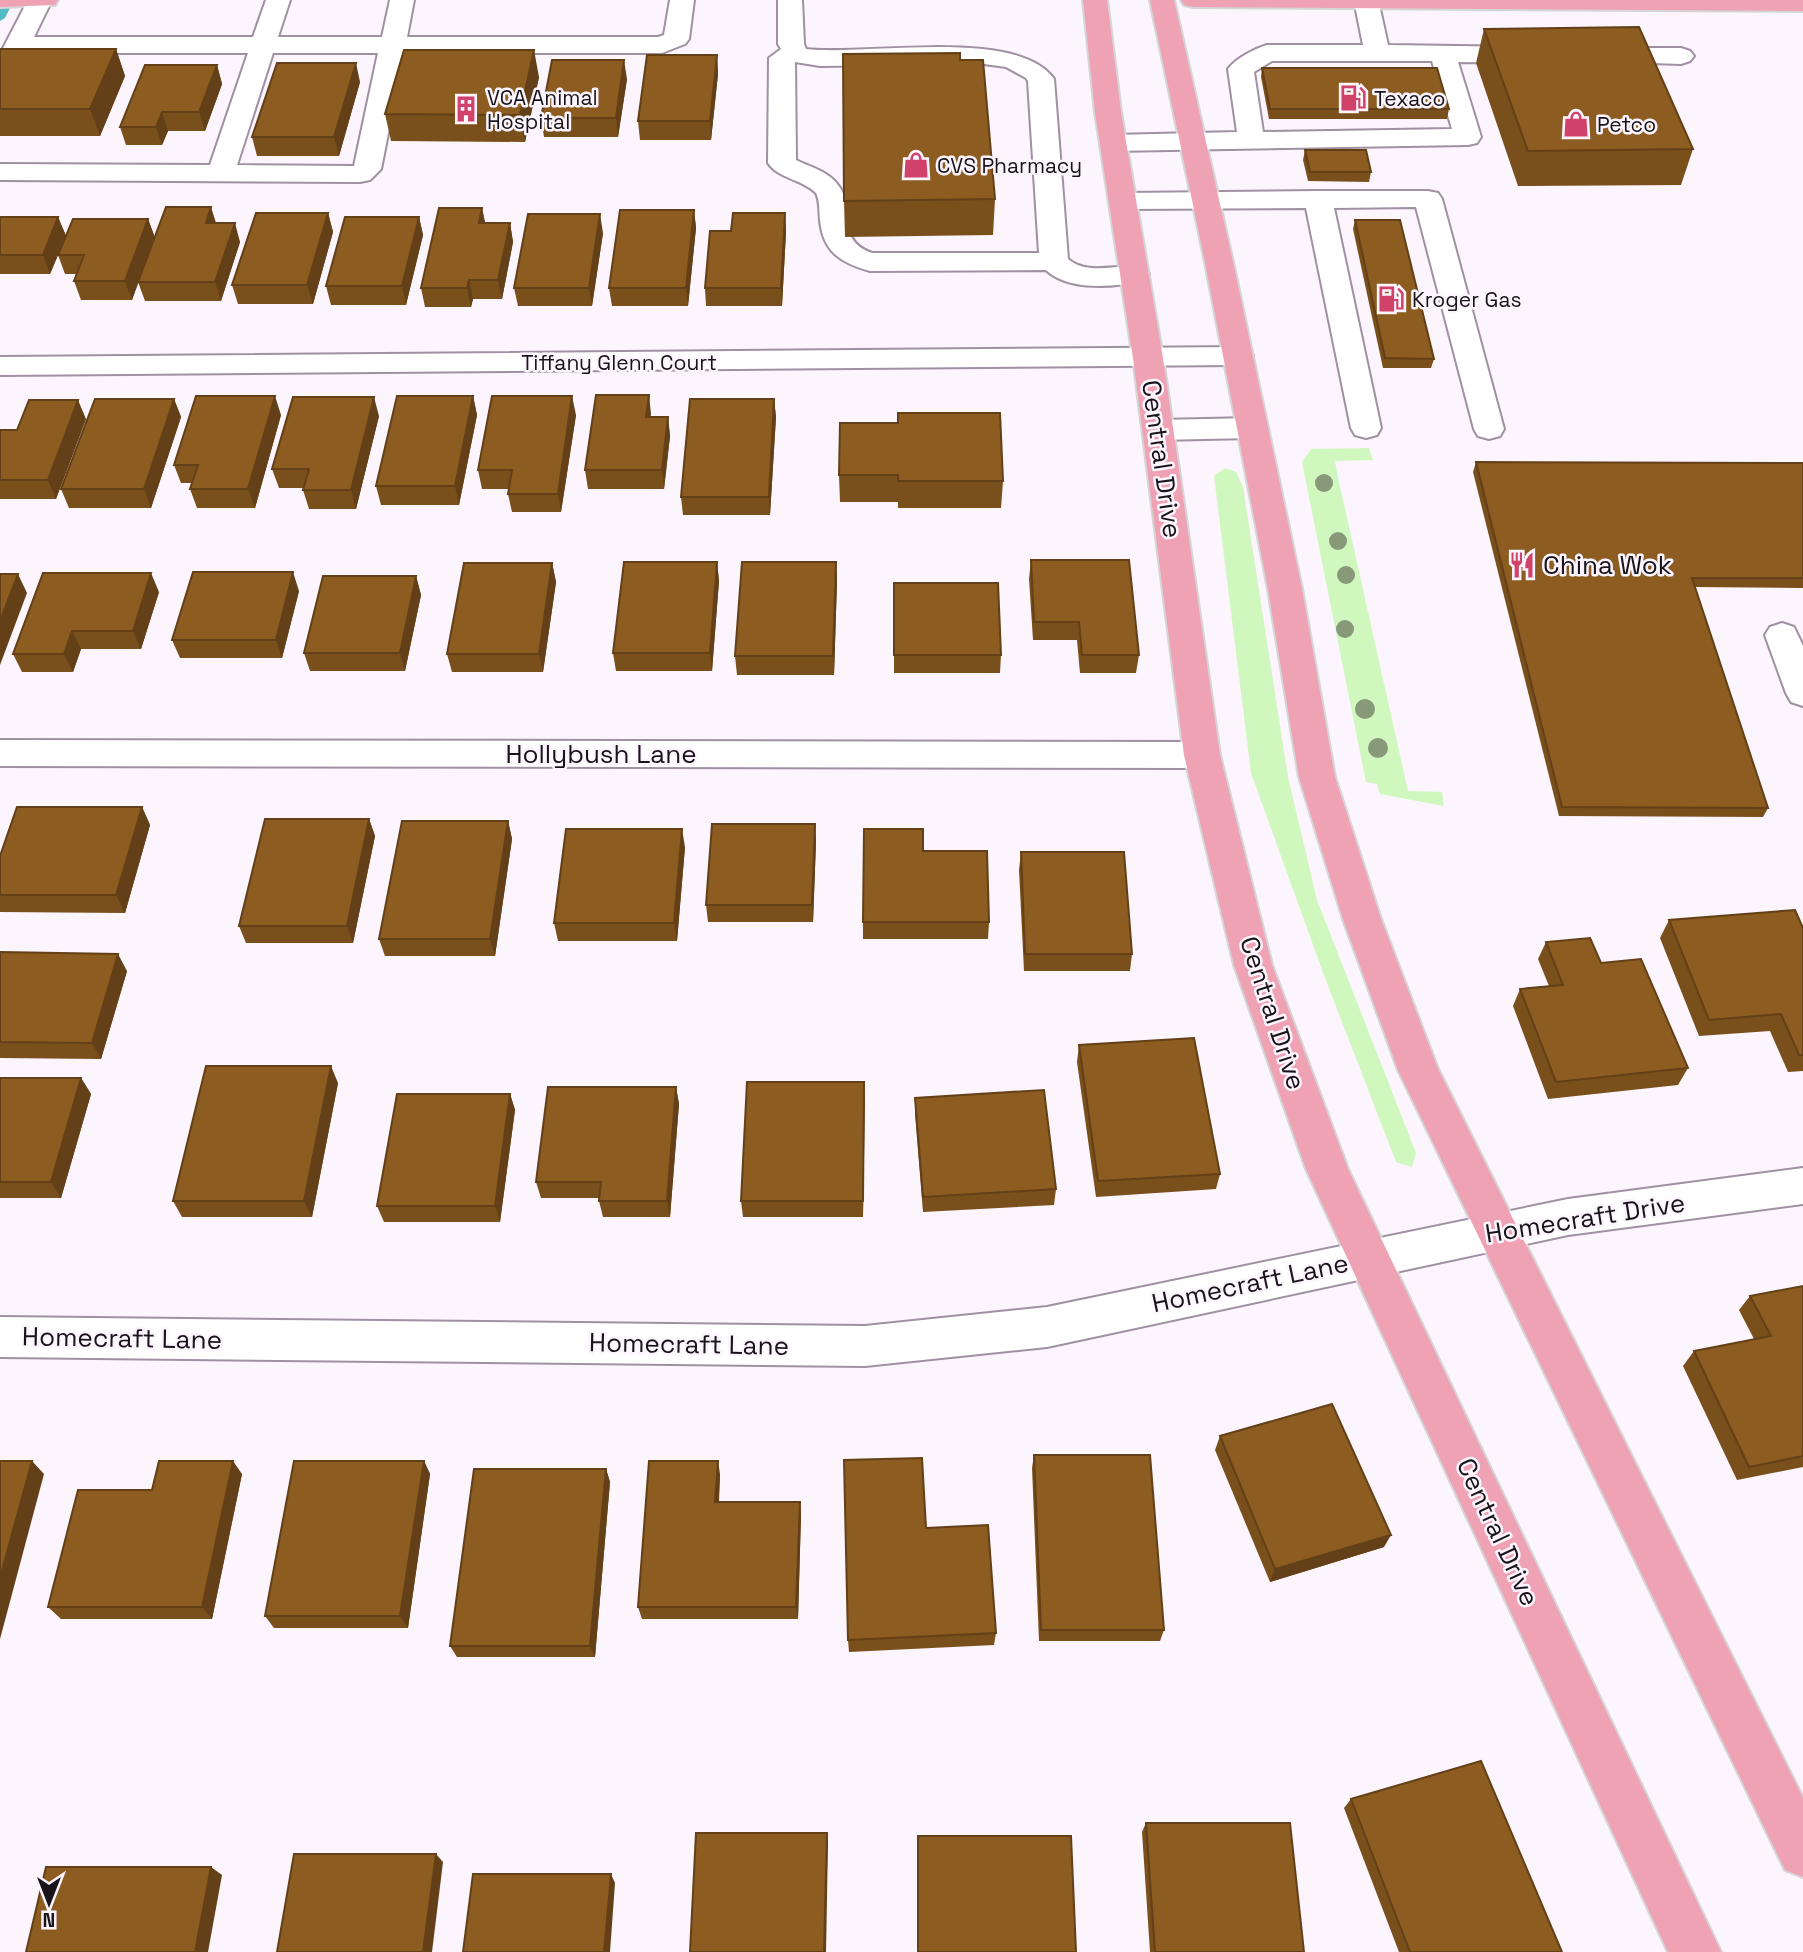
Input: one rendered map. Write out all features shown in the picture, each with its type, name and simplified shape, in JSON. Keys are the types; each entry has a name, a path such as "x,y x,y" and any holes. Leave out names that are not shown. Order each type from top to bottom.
{"main road":[{"path":"0,0 46,0"},
{"name":"Central Drive","path":"1095,0 1113,143 1148,358 1202,755 1253,965 1326,1169 1695,1952"},
{"path":"1163,0 1285,589 1317,777 1362,919 1418,1070 1803,1852"},
{"path":"1193,0 1803,4"}],"street":[{"path":"0,80 40,0"},
{"path":"221,173 278,0"},
{"path":"0,172 360,174 367,169 402,0"},
{"path":"17,45 662,45 676,38 682,0"},
{"path":"790,0 791,44 797,55 820,58 1006,58 1030,67 1041,79 1054,261 1062,272 1073,275 1135,274"},
{"path":"1366,1 1377,53"},
{"path":"796,52 782,58 782,163 790,169 817,177 832,196 834,232 841,249 870,262 1054,261"},
{"path":"1251,140 1241,69 1267,53 1681,57"},
{"path":"1113,143 1468,137 1443,54"},
{"path":"1318,199 1366,428"},
{"path":"1123,201 1428,199 1489,429"},
{"name":"Tiffany Glenn Court","path":"0,366 1238,356"},
{"path":"1158,430 1252,428"},
{"path":"1782,635 1803,693"},
{"name":"Hollybush Lane","path":"0,753 1202,755"},
{"name":"Homecraft Drive","path":"1369,1257 1568,1217 1803,1186"},
{"name":"Homecraft Lane","path":"0,1337 865,1346 1047,1327 1369,1257"}],"green space":[{"path":"1369,448 1373,460 1335,461 1337,473 1408,791 1442,792 1444,806 1380,794 1377,784 1366,782 1302,462 1311,449"},
{"path":"1225,468 1236,472 1243,487 1288,777 1317,900 1416,1153 1412,1167 1396,1162 1325,978 1251,773 1214,476"}],"building":[{"name":"Petco","path":"1639,27 1693,149 1528,151 1484,29"},
{"path":"0,49 116,49 90,109 0,109"},
{"path":"404,50 534,50 520,115 385,114"},
{"name":"CVS Pharmacy","path":"960,53 960,60 983,60 995,199 844,201 843,54"},
{"path":"647,55 717,55 710,121 638,121"},
{"path":"552,60 624,60 616,118 541,118"},
{"path":"277,63 356,63 334,137 252,137"},
{"path":"145,65 217,65 199,112 162,112 156,127 120,127"},
{"name":"Texaco","path":"1262,68 1437,68 1449,109 1270,109"},
{"path":"1305,150 1366,150 1371,172 1310,172"},
{"path":"166,207 211,207 206,223 235,223 215,282 138,282"},
{"path":"439,208 482,208 479,223 510,223 498,280 469,280 467,288 421,288"},
{"path":"620,210 694,210 686,288 609,288"},
{"path":"256,213 328,213 307,285 232,285"},
{"path":"733,213 785,213 781,288 705,288 710,231 731,231"},
{"path":"528,214 600,214 589,288 514,288"},
{"path":"0,217 58,217 43,255 0,255"},
{"path":"345,217 419,217 402,286 326,286"},
{"path":"73,219 148,219 125,281 74,281 84,255 58,255"},
{"name":"Kroger Gas","path":"1355,220 1400,220 1434,359 1385,358"},
{"path":"596,395 649,395 646,417 668,417 662,470 585,470"},
{"path":"196,396 275,396 248,489 190,489 198,465 174,465"},
{"path":"397,396 473,396 455,486 376,486"},
{"path":"492,396 572,396 558,494 508,494 512,470 478,470"},
{"path":"293,397 374,397 351,490 303,490 309,469 272,469"},
{"path":"95,399 174,399 144,489 61,489"},
{"path":"690,399 774,399 769,497 681,497"},
{"path":"29,400 78,400 48,480 0,480 0,430 17,430"},
{"path":"898,413 1000,413 1003,481 898,481 898,475 839,475 840,423 898,423"},
{"path":"1476,462 1803,463 1803,578 1692,578 1768,808 1562,807"},
{"path":"1031,560 1129,560 1139,655 1082,655 1079,622 1034,622"},
{"path":"624,562 717,562 710,653 613,653"},
{"path":"742,562 836,562 833,656 735,656"},
{"path":"464,563 552,563 539,654 447,654"},
{"path":"193,572 293,572 276,640 172,640"},
{"path":"43,573 151,573 133,631 72,631 64,654 13,654"},
{"path":"0,574 18,574 0,621"},
{"path":"323,576 416,576 400,653 304,653"},
{"path":"894,583 998,583 1001,655 894,655"},
{"path":"17,807 142,807 116,895 0,895 0,856"},
{"path":"265,819 369,819 347,926 239,926"},
{"path":"402,821 508,821 490,939 379,939"},
{"path":"712,824 815,824 812,905 706,905"},
{"path":"566,829 682,829 674,923 554,923"},
{"path":"864,829 923,829 923,851 987,851 989,922 863,922"},
{"path":"1021,852 1124,852 1132,954 1025,954"},
{"path":"1795,910 1803,928 1803,1055 1799,1055 1781,1014 1709,1020 1669,920"},
{"path":"1590,938 1601,963 1641,959 1688,1068 1556,1082 1520,989 1563,985 1546,942"},
{"path":"0,952 118,954 92,1043 0,1042"},
{"path":"1194,1038 1220,1174 1098,1181 1079,1045"},
{"path":"206,1066 331,1066 304,1201 173,1201"},
{"path":"0,1078 81,1078 51,1182 0,1182"},
{"path":"747,1082 864,1082 863,1201 741,1201"},
{"path":"548,1087 676,1087 667,1201 599,1201 601,1182 536,1182"},
{"path":"1044,1090 1056,1189 923,1197 915,1098"},
{"path":"397,1094 510,1094 495,1206 377,1206"},
{"path":"1803,1286 1803,1456 1749,1467 1694,1351 1771,1336 1750,1296"},
{"path":"1332,1404 1391,1535 1275,1569 1220,1436"},
{"path":"1034,1455 1150,1455 1164,1630 1041,1630"},
{"path":"922,1458 926,1528 988,1525 996,1633 848,1640 844,1460"},
{"path":"0,1461 32,1461 0,1578"},
{"path":"159,1461 233,1461 202,1607 48,1607 78,1490 152,1490"},
{"path":"294,1461 424,1461 400,1616 265,1616"},
{"path":"649,1461 718,1461 715,1502 800,1502 796,1607 638,1607"},
{"path":"474,1469 606,1469 590,1646 450,1646"},
{"path":"1481,1761 1562,1952 1410,1952 1351,1799"},
{"path":"1146,1823 1290,1823 1304,1952 1155,1952"},
{"path":"696,1833 827,1833 824,1952 690,1952"},
{"path":"918,1836 1071,1836 1076,1952 918,1952"},
{"path":"294,1854 436,1854 423,1952 277,1952"},
{"path":"46,1867 211,1867 195,1952 26,1952"},
{"path":"473,1874 611,1874 604,1952 463,1952"}],"waterway":[{"path":"0,18 9,0"}],"place":[{"name":"Texaco","path":"1353,98"},
{"name":"VCA Animal Hospital","path":"466,109"},
{"name":"Petco","path":"1576,124"},
{"name":"CVS Pharmacy","path":"916,165"},
{"name":"Kroger Gas","path":"1391,299"},
{"name":"China Wok","path":"1522,565"}]}
